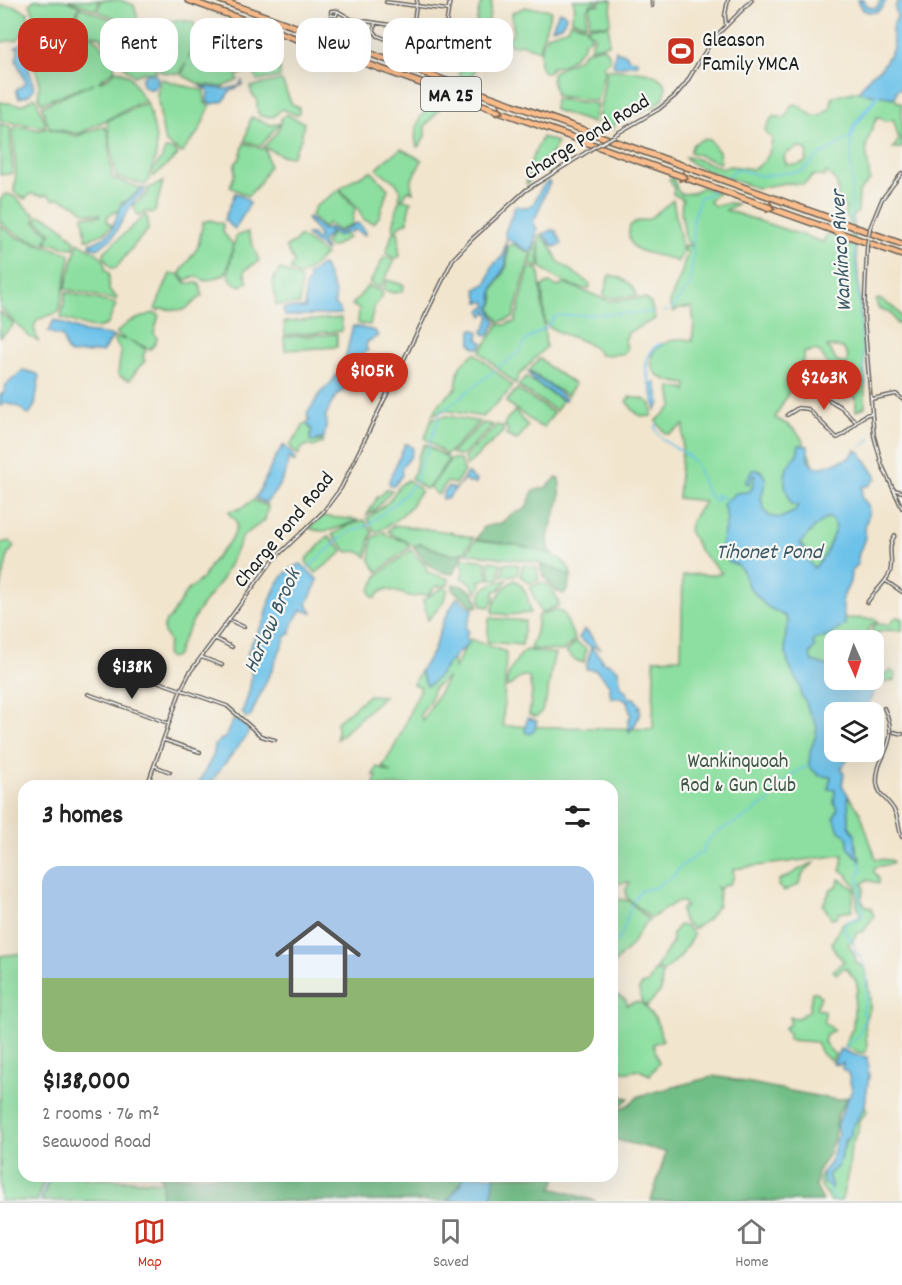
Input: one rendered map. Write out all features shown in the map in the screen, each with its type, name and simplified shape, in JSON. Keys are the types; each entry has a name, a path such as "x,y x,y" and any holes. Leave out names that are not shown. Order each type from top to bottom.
{"highway":[{"name":"MA 25","path":"188,0 902,255"},
{"name":"MA 25","path":"220,0 902,243"}],"street":[{"path":"414,18 417,0"},
{"path":"448,18 450,0"},
{"path":"652,0 652,6"},
{"path":"726,26 725,15 728,0"},
{"name":"Charge Pond Road","path":"149,780 181,690 200,657 277,556 325,510 341,488 445,273 458,253 526,190 659,109 677,94 711,42 752,0"},
{"path":"386,2 449,10"},
{"path":"338,11 350,18 383,23"},
{"path":"375,22 374,31 383,38"},
{"path":"902,173 882,199 870,228 864,318 874,436 882,465 902,508"},
{"path":"871,399 896,394 902,399"},
{"path":"829,400 841,407 855,422"},
{"path":"787,415 798,408 806,408 837,438 865,414 871,413"},
{"path":"894,490 902,492"},
{"path":"867,603 872,594 886,581 892,564 889,548 895,535"},
{"path":"886,581 902,592"},
{"path":"228,620 244,627"},
{"path":"214,638 232,647"},
{"path":"200,657 222,665"},
{"path":"102,662 227,706 261,736 275,740"},
{"path":"87,694 169,723"},
{"path":"884,708 892,724 893,732 877,783 883,798 894,809 902,837"},
{"path":"893,732 902,734"},
{"path":"163,739 200,752"},
{"path":"154,766 170,772"}],"green space":[{"path":"34,0 64,0 79,6 75,18 35,18 30,4"},
{"path":"68,0 99,0 96,10"},
{"path":"101,0 120,0 134,5 137,18 115,18 98,11"},
{"path":"483,0 492,0 489,18 477,18"},
{"path":"573,0 598,0 587,10 586,24 571,20 575,7"},
{"path":"600,0 612,0 610,23 608,25 589,24 590,8 592,5 599,5"},
{"path":"0,6 15,6 28,13 28,18 18,18 17,40 0,42"},
{"path":"80,7 108,18 100,18 100,37 88,33 88,18 77,18"},
{"path":"525,7 551,11 539,50 521,44 513,46 512,13"},
{"path":"178,20 190,22 188,59 190,55 190,72 236,72 238,80 222,87 199,84 182,75 186,63 180,74 161,72 178,72"},
{"path":"570,22 585,26 592,37 584,42 584,47 567,63 552,67 548,73 544,72 539,58 547,35 567,29"},
{"path":"588,26 609,26 609,44 590,48 595,35 589,32"},
{"path":"88,35 94,37 100,44 100,72 111,72 98,82 108,78 114,72 123,72 128,75 145,100 79,134 49,128 42,106 94,83 41,103 36,72 88,72"},
{"path":"603,47 609,54 610,61 603,66 605,70 597,101 556,96 553,72 578,59 586,51"},
{"path":"607,69 647,72 654,75 666,86 664,98 639,114 619,113 613,129 597,125"},
{"path":"130,72 143,72 134,76"},
{"path":"254,72 280,72 280,77 257,81"},
{"path":"460,72 473,72 468,81 459,74"},
{"path":"161,79 204,91 205,103 210,106 199,131 182,153 166,143 164,139 157,94"},
{"path":"280,80 291,103 299,108 299,113 297,115 282,109 273,117 260,116 257,110 257,99 250,87"},
{"name":"Wankinquoah Rod & Gun Club","path":"858,91 895,98 902,104 902,148 893,148 899,140 894,120 884,121 877,117 866,148 870,180 859,192 858,212 853,216 864,349 865,407 856,411 856,398 839,383 820,352 815,350 804,353 804,361 797,367 792,386 775,418 799,434 821,476 865,521 840,601 841,618 876,619 878,622 872,624 869,630 824,630 824,690 869,690 850,702 824,702 824,762 833,762 849,822 848,795 860,812 876,859 893,862 874,868 879,883 867,880 862,884 864,888 861,900 871,908 874,916 863,932 857,933 853,941 848,944 856,962 866,970 870,999 870,1008 865,1020 867,1048 866,1052 860,1053 844,1046 853,1027 855,996 858,989 856,981 846,968 837,974 833,971 844,961 835,952 832,942 843,923 861,917 857,905 856,885 841,870 843,855 733,869 734,876 730,884 720,889 717,887 718,905 708,919 693,929 681,916 681,909 686,907 683,902 676,902 651,918 626,897 626,889 630,882 618,883 618,780 375,780 377,776 373,775 377,767 392,773 382,767 398,739 420,690 421,687 413,684 419,673 427,685 449,661 453,660 454,668 470,639 506,652 503,726 653,729 654,659 681,658 683,576 722,573 700,551 689,530 692,519 705,501 678,498 684,425 669,434 665,433 656,421 673,406 670,387 684,388 686,391 687,384 673,382 656,374 651,362 652,354 660,346 670,341 687,339 692,341 694,324 692,307 677,309 674,312 670,305 688,253 684,250 684,245 690,246 690,244 685,240 681,214 683,199 673,194 674,188 669,179 673,178 681,194 693,193 702,187 719,193 709,201 715,206 737,204 726,210 823,242 827,234 836,236 844,245 851,247 849,219 844,216 846,208 838,200 838,187 835,181 826,172 824,177 814,175 804,184 786,183 756,188 706,170 691,163 685,157 722,168 730,166 753,169 765,160 771,148 772,138 765,129 773,116 785,118 790,106 795,104 810,114 821,116 831,107 832,97","holes":["799,147 807,150 806,161 794,165 786,164 784,157","827,346 843,348 848,356 846,364 837,362","447,679 423,720 420,715 430,700 434,688"]},
{"path":"35,97 45,127 0,121 0,102 22,105"},
{"path":"555,99 597,104 593,123 554,110"},
{"path":"147,102 156,135 156,152 149,179 145,185 116,177 107,121"},
{"path":"432,105 440,106 425,126 425,136 420,146 417,147 416,129 423,113"},
{"path":"286,114 304,123 301,139 292,156 281,155 264,147 276,133 281,118"},
{"path":"251,117 272,125 280,123 261,146 245,141"},
{"path":"0,124 10,126 13,173 0,175"},
{"path":"16,126 40,130 46,128 77,136 104,126 108,132 112,178 141,188 130,199 121,203 119,210 108,216 107,222 112,225 110,228 104,233 86,239 83,216 100,216 100,214 85,213 76,205 58,198 54,200 48,195 31,194 25,199 14,192 16,173 13,131"},
{"path":"542,137 557,142 553,151 526,184 531,161"},
{"path":"703,139 710,140 719,152 720,163 690,152 693,144"},
{"path":"244,143 266,150 269,166 259,184 248,196 230,187 235,174 235,164 240,158"},
{"path":"165,149 174,150 178,155 153,177 153,170 162,158"},
{"path":"401,149 422,160 412,180 413,192 408,190 403,198 399,198 401,191 396,183 377,169"},
{"path":"371,171 388,189 379,217 374,223 364,220 357,207 340,189"},
{"path":"163,182 155,211 138,216 133,205 147,195 148,188"},
{"path":"339,190 355,208 352,224 338,231 328,223 323,228 311,215 315,207"},
{"path":"5,194 14,196 35,214 35,222 50,235 51,233 37,221 38,216 49,218 59,225 75,241 74,248 47,244 49,236 45,243 32,240 5,226 0,222 0,200"},
{"path":"400,200 411,201 408,222 396,230 393,228"},
{"path":"673,200 683,253 677,262 637,249 629,237 630,226 635,222 649,219"},
{"path":"145,215 148,219 148,230 116,268 111,268 104,257 104,252"},
{"path":"210,220 223,224 223,232 233,245 228,268 224,275 205,281 196,276 185,280 180,273 198,247 203,222"},
{"path":"0,226 16,237 69,253 70,258 59,312 37,320 34,328 38,341 30,337 0,308"},
{"path":"328,230 336,236 344,234 349,237 333,247 328,247 325,243 331,235"},
{"path":"393,231 398,232 399,238 400,256 395,259 386,254"},
{"path":"248,232 259,261 245,270 248,282 241,286 233,283 228,273 236,236"},
{"path":"539,235 550,245 558,261 590,284 589,289 563,282 541,267"},
{"path":"300,236 325,254 300,276 290,270 294,262 286,247"},
{"path":"536,241 538,243 539,267 530,265"},
{"path":"78,242 103,260 105,270 109,273 109,290 117,298 115,300 65,289"},
{"path":"513,244 530,253 530,256 513,318 499,322 491,309 494,302 493,291 507,266 508,246"},
{"path":"384,257 394,262 380,288 370,283"},
{"path":"529,268 539,271 546,347 519,375 515,384 480,352 499,324 506,325 515,322"},
{"path":"280,269 301,279 300,304 276,305 273,280"},
{"path":"170,274 178,274 186,283 198,283 202,296 184,310 160,309 158,311 155,309"},
{"path":"609,275 627,282 637,296 605,297"},
{"path":"387,280 404,285 403,291 394,293 383,290"},
{"path":"549,283 559,287 564,283 609,301 645,298 651,304 655,319 629,332 625,340 627,349 623,354 600,355 589,345 558,332 545,323 542,286"},
{"path":"368,286 381,291 383,295 374,307 370,325 362,325 358,323 359,309 352,305"},
{"path":"66,292 116,304 108,324 96,328 61,318"},
{"path":"879,299 900,314 902,322 897,324 890,312 878,308 876,300"},
{"path":"0,312 13,323 12,327 0,337"},
{"path":"153,313 159,315 154,333 157,338 155,344 150,349 128,340 146,349 143,357 145,361 130,380 121,377 118,374 121,352 114,339 115,337 126,340 116,333 129,322"},
{"path":"341,318 342,331 285,335 284,322"},
{"path":"337,334 337,347 285,350 284,337"},
{"path":"475,353 512,386 511,389 483,417 443,410 432,415 441,402 456,388 461,365"},
{"path":"539,359 575,384 567,396 529,371"},
{"path":"526,377 562,401 556,411 518,386"},
{"path":"517,389 554,413 544,427 539,426 506,402"},
{"path":"630,397 643,399 650,403 651,416 646,417 636,413 626,401"},
{"path":"515,411 528,426 517,440 506,435 508,430 504,425"},
{"path":"448,416 480,422 446,455 425,438 432,418"},
{"path":"306,423 312,430 310,440 312,442 323,440 322,443 313,447 307,445 302,448 298,455 290,446"},
{"path":"483,423 493,425 463,455 451,453"},
{"path":"497,425 503,427 503,432 466,466 464,458"},
{"path":"425,444 449,459 429,487 425,489 411,478 418,456"},
{"path":"453,459 460,460 464,471 455,484 447,482 438,495 430,488"},
{"path":"556,478 559,479 560,493 548,541 552,554 517,545 476,540 484,527 501,523 513,513 524,510 533,491 547,487"},
{"path":"408,480 421,492 403,514 375,532 367,519 389,501 400,485"},
{"path":"386,489 392,490 374,511 367,515 378,496 382,495"},
{"path":"253,500 268,506 265,520 243,536 222,579 198,611 179,647 177,656 170,658 166,655 169,642 163,630 166,621 187,591 203,578 211,564 233,537 237,526 236,520 229,511 242,508"},
{"path":"321,516 358,520 328,531 309,528"},
{"path":"364,520 373,533 370,537 367,557 358,552 348,552 332,535"},
{"path":"394,525 449,532 474,538 464,552 452,555 421,544 414,547 388,531"},
{"path":"383,532 388,536 405,541 410,547 378,572 370,561 372,538"},
{"path":"328,536 344,551 316,573 306,560"},
{"path":"488,539 523,545 550,553 568,567 571,576 535,562 466,553 476,540"},
{"path":"10,541 14,547 8,554 0,591 0,543"},
{"path":"421,544 452,555 464,552 453,574 435,569 425,562 414,547"},
{"path":"411,550 426,566 427,572 449,579 448,585 435,587 428,595 413,597 387,589 375,598 372,596 370,590 378,575"},
{"path":"463,558 486,561 488,579 479,581 482,585 477,593 471,583 461,578 464,568 461,564"},
{"path":"489,561 501,563 499,579 490,579"},
{"path":"504,563 519,565 517,575 502,576"},
{"path":"523,565 536,567 539,580 529,583 520,576"},
{"path":"541,566 571,576 564,594 557,591 544,577"},
{"path":"507,580 499,590 494,591 494,598 489,607 482,606 480,600 483,590 491,584"},
{"path":"515,580 526,594 530,613 508,615 493,613 494,604 500,594 507,585"},
{"path":"540,583 550,587 559,605 541,613 530,588"},
{"path":"453,584 474,593 478,606 474,607 453,590"},
{"path":"445,588 448,590 442,604 428,620 423,600"},
{"path":"556,609 564,614 575,640 562,651 530,649 536,632 538,616"},
{"path":"896,617 902,618 902,631 872,630 875,624 889,625"},
{"path":"489,618 525,621 522,645 487,642"},
{"path":"576,642 586,649 584,663 575,660 566,652"},
{"path":"526,650 555,654 547,698 541,712 536,717 529,715 532,692 529,677 520,677 507,687 512,667"},
{"path":"890,670 895,674 895,680 884,683 884,674"},
{"path":"369,695 384,696 337,739 337,722"},
{"path":"814,863 804,872 798,885 784,891 778,886 779,880"},
{"path":"839,879 854,888 852,911 839,913 837,917 831,918 823,905 831,889 838,885"},
{"path":"618,899 629,901 649,920 618,959"},
{"path":"679,925 685,926 694,934 680,957 663,972 656,968 672,943 672,934"},
{"path":"18,954 18,1182 43,1182 37,1201 0,1201 0,956"},
{"path":"655,970 662,974 661,991 647,1006 641,1001 639,989 648,983"},
{"path":"812,992 817,992 821,996 816,1009 823,1010 824,1022 834,1030 826,1034 824,1042 835,1054 832,1061 821,1053 816,1042 789,1040 789,1034 784,1028 790,1024 790,1017 798,1018 809,1011"},
{"path":"618,996 626,1000 627,1005 635,1002 647,1008 655,1018 663,1040 653,1044 659,1063 650,1075 639,1070 628,1072 618,1070"},
{"path":"715,1076 837,1100 848,1097 838,1114 834,1138 827,1157 817,1172 816,1187 823,1201 651,1201 666,1152 618,1140 618,1109 639,1096"},
{"path":"618,1096 629,1098 618,1106"},
{"path":"865,1105 867,1111 859,1122 858,1132 851,1146 842,1199 841,1201 830,1201 820,1182 820,1175 823,1171 822,1175 831,1184 828,1175 839,1161"},
{"path":"48,1182 163,1182 161,1201 42,1201"},
{"path":"163,1182 461,1182 449,1201 161,1201"},
{"path":"493,1182 554,1182 552,1188 596,1201 491,1201"}],"water":[{"path":"858,0 864,0 868,7 876,8 881,0 886,0 880,10 871,12 863,10"},
{"path":"898,0 902,0 902,88 897,90 895,98 858,92 870,76 882,67 893,49 892,28 897,17 895,8"},
{"path":"559,12 566,16 562,26 552,28"},
{"path":"616,50 626,54 629,59 637,60 638,64 615,67 613,65"},
{"path":"21,72 30,72 34,89 29,95 19,98 16,90 26,83"},
{"path":"150,73 156,75 158,81 156,87 150,89 144,87 142,81 144,75"},
{"path":"242,81 243,84 229,92 224,101 213,104 207,102 208,90 199,86 226,89 239,86"},
{"path":"548,181 550,183 533,221 537,230 530,252 506,238 505,232 515,206 523,207 533,204"},
{"path":"145,188 144,194 135,200 113,237 98,249 90,246 91,242 101,239 110,232 121,207"},
{"path":"235,193 250,203 235,229 224,220"},
{"path":"309,217 323,230 329,227 339,233 357,223 366,233 364,235 354,229 352,232 338,236 328,230 330,234 321,242 327,252 307,236 306,234 311,234 318,240 319,235 307,219"},
{"path":"551,230 556,231 562,244 554,247 543,234"},
{"path":"506,240 506,265 494,286 493,302 490,308 496,323 488,336 483,330 490,316 487,311 483,316 481,311 488,307 486,302 479,302 476,289 487,283 492,266 503,256"},
{"path":"321,265 324,266 334,290 334,305 339,308 341,314 285,316 283,309 285,308 305,308 305,286 310,279 307,276"},
{"path":"54,320 85,332 113,337 102,352 71,354 67,351 62,336 48,332"},
{"path":"353,326 375,331 378,336 367,342 368,350 355,366 349,387 340,392 331,404 325,418 327,420 324,438 312,442 310,439 312,430 307,424 309,421 307,414 321,392 343,367"},
{"path":"471,330 479,332 478,339 483,343 480,348 471,344"},
{"path":"23,370 38,374 39,378 35,405 29,415 17,406 4,403 0,406 0,396 5,391 5,386"},
{"path":"528,372 566,399 564,401 543,388"},
{"path":"656,383 660,403 656,410 650,384"},
{"path":"405,444 413,448 411,455 401,469 402,475 394,486 390,486 389,481"},
{"path":"284,445 294,456 295,461 288,457 284,476 266,503 255,498"},
{"name":"Tihonet Pond","path":"799,445 808,446 808,459 814,467 822,467 849,458 856,450 861,453 876,476 876,479 868,486 863,486 861,497 867,503 869,512 858,564 851,572 850,582 842,599 845,625 838,630 824,630 824,638 815,639 813,642 815,647 810,654 812,661 824,665 824,690 876,690 869,702 824,702 824,762 846,762 841,768 844,774 842,785 848,795 849,826 855,834 856,849 861,862 848,847 848,840 845,834 839,831 834,817 838,808 834,803 835,790 828,789 831,777 820,776 809,767 810,752 817,726 801,696 800,686 787,660 785,641 788,621 785,616 766,606 748,586 743,571 737,565 729,562 721,545 727,519 723,504 736,493 752,489 755,475 752,476 749,484 745,482 752,470 760,470 766,479 761,499 769,516 780,518 794,512 798,505 791,504 785,486 787,467 797,454","holes":["827,518 832,519 836,527 825,555 814,568 800,543"]},
{"path":"467,473 477,481 468,483 464,479 458,486"},
{"path":"448,487 456,489 447,499 442,499"},
{"path":"301,564 318,580 307,604 312,613 302,610 296,618 291,634 287,635 250,717 246,718 242,712 251,683 249,649 265,619 278,582 288,571"},
{"path":"457,597 473,609 466,627 469,644 454,656 453,660 449,661 433,682 427,686 420,671 433,652 443,622"},
{"path":"584,630 600,649 594,646 592,648 602,662 618,670 621,686 629,698 634,698 641,707 638,709 641,712 636,723 629,732 628,722 631,715 627,701 611,698 609,684 596,670 586,669 591,647 579,638"},
{"path":"527,718 537,721 534,731 530,734 525,732"},
{"path":"236,719 248,728 248,734 213,780 200,780 214,754 215,745 225,738 232,722"},
{"path":"840,1049 867,1057 869,1075 865,1105 851,1131 851,1136 846,1140 838,1166 828,1175 831,1188 823,1181 823,1171 833,1154 838,1134 837,1126 852,1090 848,1073 842,1069 843,1063 833,1064"},
{"path":"462,1182 494,1182 491,1201 447,1201"}],"waterway":[{"name":"Wankinco River","path":"851,137 855,125 880,92"},
{"name":"Harlow Brook","path":"726,178 736,169 762,176 802,171 819,156 851,137 852,224"},
{"name":"Harlow Brook","path":"672,308 690,285 693,220 700,197 708,195 713,189"},
{"name":"Wankinco River","path":"854,241 866,385"},
{"name":"Harlow Brook","path":"663,311 668,311"},
{"name":"Harlow Brook","path":"548,326 555,316 654,312"},
{"name":"Harlow Brook","path":"497,368 519,353 526,340 545,328"},
{"path":"650,384 647,372 648,356 655,347 661,344"},
{"name":"Harlow Brook","path":"439,414 495,370"},
{"name":"Harlow Brook","path":"430,444 439,416"},
{"path":"658,424 655,428 659,435 693,461 710,497 715,501 719,499 714,496 715,494 728,500"},
{"name":"Wankinco River","path":"861,447 870,440 869,438"},
{"name":"Harlow Brook","path":"416,483 421,462 430,446"},
{"name":"Harlow Brook","path":"369,524 397,502 414,484"},
{"name":"Harlow Brook","path":"337,541 350,532 368,525"},
{"name":"Harlow Brook","path":"307,569 336,542"},
{"path":"770,800 770,796 778,785 799,770 809,766"},
{"path":"707,842 719,831 768,802"},
{"path":"633,902 640,891 658,887 662,882 671,879 681,866 697,854 703,854 705,844"},
{"name":"Wankinco River","path":"845,1050 849,1043 858,1037 861,1030 865,1018 863,1010 867,992 866,973 862,960 844,930 845,923 863,915 858,875 862,869 859,861"},
{"path":"618,939 632,904"},
{"name":"Harlow Brook","path":"40,1201 46,1182"},
{"name":"Wankinco River","path":"828,1186 836,1201"}],"place":[{"name":"Gleason Family YMCA","path":"681,51"}]}
